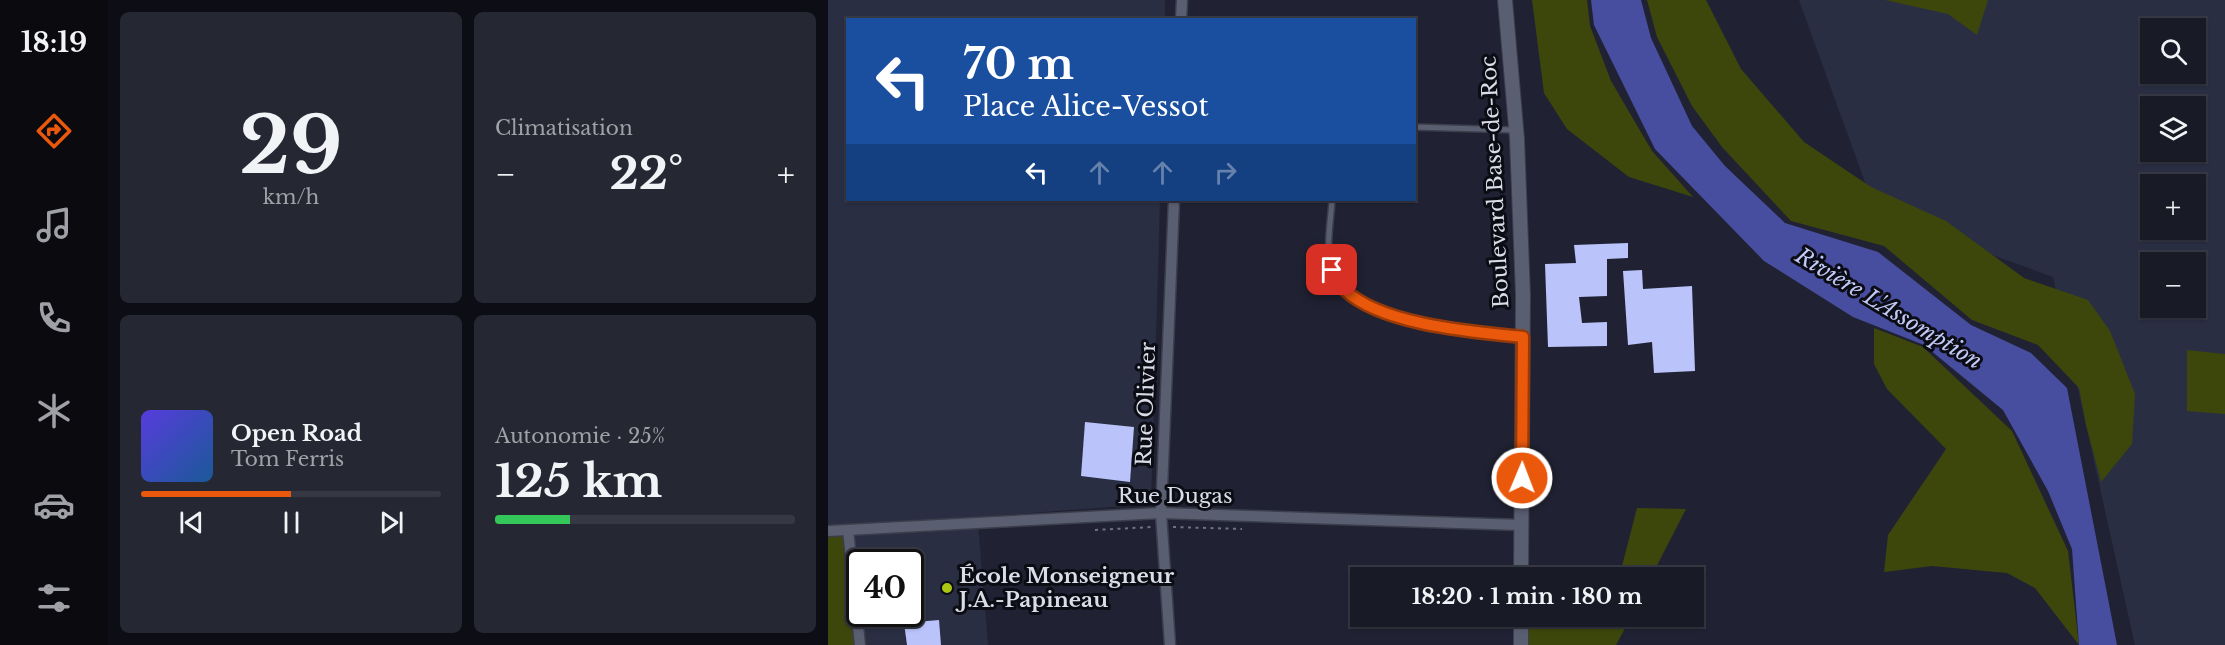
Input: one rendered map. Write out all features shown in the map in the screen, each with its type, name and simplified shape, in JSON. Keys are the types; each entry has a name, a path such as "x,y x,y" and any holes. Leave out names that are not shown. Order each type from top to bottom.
{"street":[{"path":"1181,18 1182,0"},
{"name":"Boulevard Base-de-Roc","path":"1505,0 1517,130 1523,337 1521,567"},
{"name":"Rue Olivier","path":"1170,645 1161,513 1174,201"},
{"name":"Rue Dugas","path":"828,531 1161,513 1521,525"},
{"path":"848,530 860,645"},
{"path":"1521,627 1521,645"}],"lane":[{"path":"1416,128 1517,130"},
{"path":"1332,201 1329,248 1332,270 1343,289 1363,304 1417,321 1473,332 1523,337"}],"path":[{"path":"1092,530 1162,527 1246,529"}],"shaded area":[{"path":"828,0 1165,0 1165,18 846,18 846,201 1160,201 1151,504 828,528"},
{"path":"1799,0 2225,0 2225,645 2135,645 2053,277 1940,236 1870,196"},
{"name":"École Monseigneur J.A.-Papineau","path":"978,523 988,645 860,645 858,627 924,627 924,549 850,549 848,530"}],"green space":[{"path":"1532,0 1587,0 1590,26 1611,81 1652,151 1693,197 1629,177 1567,129 1544,93"},
{"path":"1647,0 1706,0 1741,69 1804,142 1871,187 1946,221 2024,278 2088,300 2110,331 2135,394 2132,444 2101,482 2079,388 2038,345 1972,320 1884,246 1791,221 1722,147 1692,106 1657,37"},
{"path":"1885,0 1988,0 1977,35 1948,14"},
{"path":"1874,328 1923,347 2012,431 2068,551 2079,645 2035,588 2007,573 1932,566 1884,572 1888,535 1946,449 1887,389 1874,364"},
{"path":"2187,350 2225,354 2225,414 2187,411"},
{"path":"1637,508 1686,509 1656,567 1622,567"},
{"path":"848,530 850,549 846,549 846,627 858,627 860,645 828,645 828,532"},
{"path":"1525,627 1626,627 1616,645 1525,645"}],"water":[{"name":"Rivière L'Assomption","path":"1591,0 1641,0 1651,38 1692,126 1725,166 1785,223 1878,252 1971,325 2031,353 2067,388 2117,645 2079,645 2072,549 2048,491 2003,410 1924,345 1853,317 1764,261 1655,149 1594,25"}],"building":[{"path":"1628,243 1628,258 1607,259 1607,296 1579,297 1582,323 1607,322 1607,346 1548,347 1545,264 1576,263 1574,245"},
{"path":"1642,270 1643,289 1692,286 1695,371 1654,373 1652,342 1628,345 1623,271"},
{"path":"1085,422 1134,427 1130,482 1081,476"},
{"path":"939,620 941,645 907,645 905,627 924,627 924,621"}],"place":[{"name":"École Monseigneur J.A.-Papineau","path":"947,588"}],"route":[{"path":"1332,270 1343,289 1363,304 1384,312 1473,332 1523,337 1522,478"}]}
